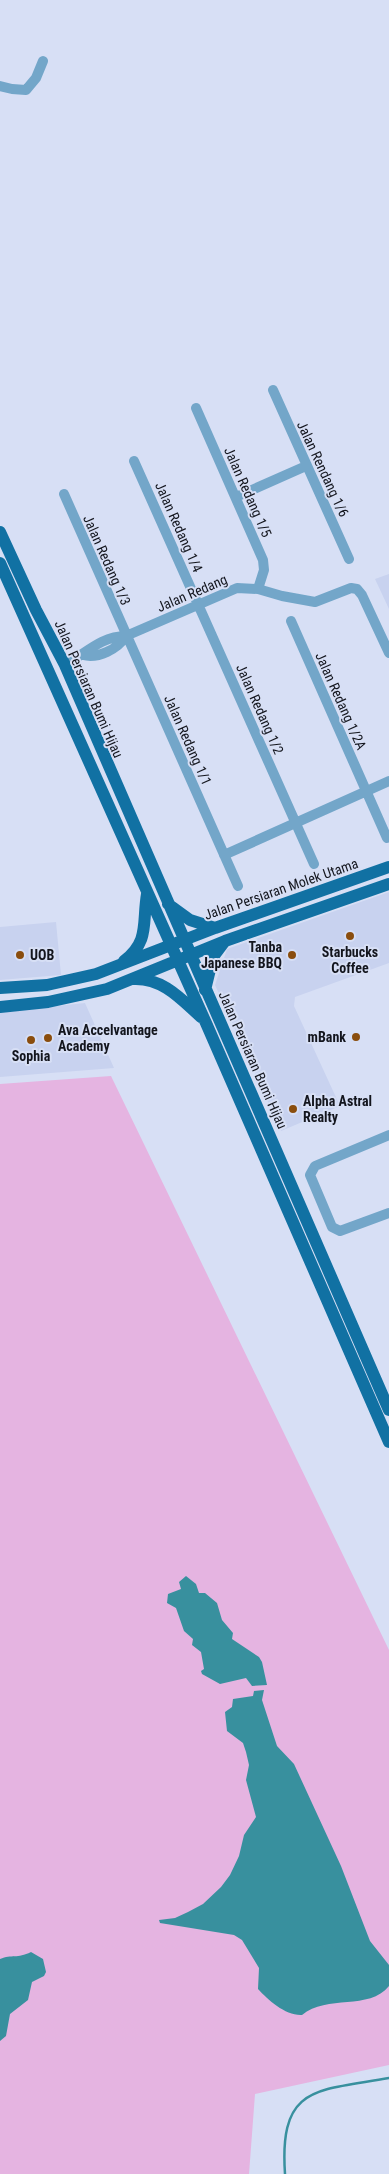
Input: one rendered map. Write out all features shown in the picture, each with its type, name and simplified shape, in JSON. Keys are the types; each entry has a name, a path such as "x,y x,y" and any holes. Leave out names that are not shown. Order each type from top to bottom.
{"main road":[{"name":"Jalan Persiaran Bumi Hijau","path":"0,532 36,610 65,665 166,903 389,1410"},
{"name":"Jalan Persiaran Bumi Hijau","path":"0,563 206,1023 389,1442"},
{"path":"34,638 53,665 65,665"},
{"path":"65,665 56,672 67,714"},
{"name":"Jalan Persiaran Molek Utama","path":"0,988 80,979 116,967 214,928 389,867"},
{"path":"0,1006 75,997 107,989 189,954 389,884"},
{"path":"116,967 137,949 142,939 145,930 147,894"},
{"path":"166,903 190,920 214,928"},
{"path":"205,990 213,957 225,941"},
{"path":"130,979 144,978 162,984 206,1023"},
{"path":"290,1216 303,1212"},
{"path":"327,1301 330,1295 337,1295 340,1298"}],"street":[{"path":"0,86 26,90 36,78 44,61"},
{"name":"Jalan Rendang 1/6","path":"272,390 349,559"},
{"name":"Jalan Redang 1/5","path":"196,408 263,560 264,570 258,589"},
{"name":"Jalan Redang 1/4","path":"134,461 198,605"},
{"path":"236,497 306,466"},
{"name":"Jalan Redang 1/3","path":"64,494 126,636"},
{"name":"Jalan Redang","path":"65,665 83,655 91,657 98,655 120,644 126,636 232,590 258,589 315,602 351,588 357,589 362,595 389,653"},
{"name":"Jalan Redang 1/2","path":"198,605 296,824"},
{"name":"Jalan Redang 1/2A","path":"291,621 366,792"},
{"name":"Jalan Redang 1/1","path":"126,636 238,886"},
{"path":"224,856 389,781"},
{"path":"366,792 387,838"},
{"path":"296,824 314,864"},
{"path":"389,1135 316,1166 311,1170 310,1175 332,1227 340,1231 389,1213"}],"shaded area":[{"path":"389,574 389,609 375,579"},
{"path":"389,892 389,963 295,997 294,1006 340,1106 281,1131 215,985 227,949"},
{"path":"56,922 61,975 0,980 0,927"},
{"path":"85,1003 114,1068 0,1077 0,1012"},
{"path":"111,1076 389,1650 389,2065 255,2094 249,2174 0,2174 0,1084"}],"water":[{"path":"186,1576 196,1584 199,1593 205,1593 217,1603 222,1620 233,1633 232,1639 259,1657 262,1662 267,1685 252,1686 246,1678 220,1684 202,1674 201,1671 204,1669 201,1652 192,1645 193,1639 184,1631 176,1608 167,1603 168,1594 181,1589 179,1582"},
{"path":"264,1690 262,1700 277,1746 294,1764 341,1866 370,1941 389,1965 389,1986 381,1994 359,2001 323,2005 302,2015 296,2015 284,2010 258,1989 259,1968 242,1940 234,1935 160,1923 159,1920 175,1918 203,1904 221,1887 230,1875 239,1856 244,1835 256,1817 246,1780 249,1765 246,1752 243,1743 227,1731 225,1712 232,1707 233,1699 253,1696 254,1691"},
{"path":"31,1952 43,1959 46,1972 44,1976 32,1982 28,2000 10,2014 6,2036 0,2041 0,1959"}],"waterway":[{"path":"285,2174 285,2145 288,2123 296,2108 307,2097 341,2086 389,2078"}],"place":[{"name":"Starbucks Coffee","path":"350,936"},
{"name":"UOB","path":"20,955"},
{"name":"Tanba Japanese BBQ","path":"292,955"},
{"name":"mBank","path":"356,1037"},
{"name":"Ava Accelvantage Academy","path":"48,1038"},
{"name":"Sophia","path":"31,1040"},
{"name":"Alpha Astral Realty","path":"293,1109"}]}
